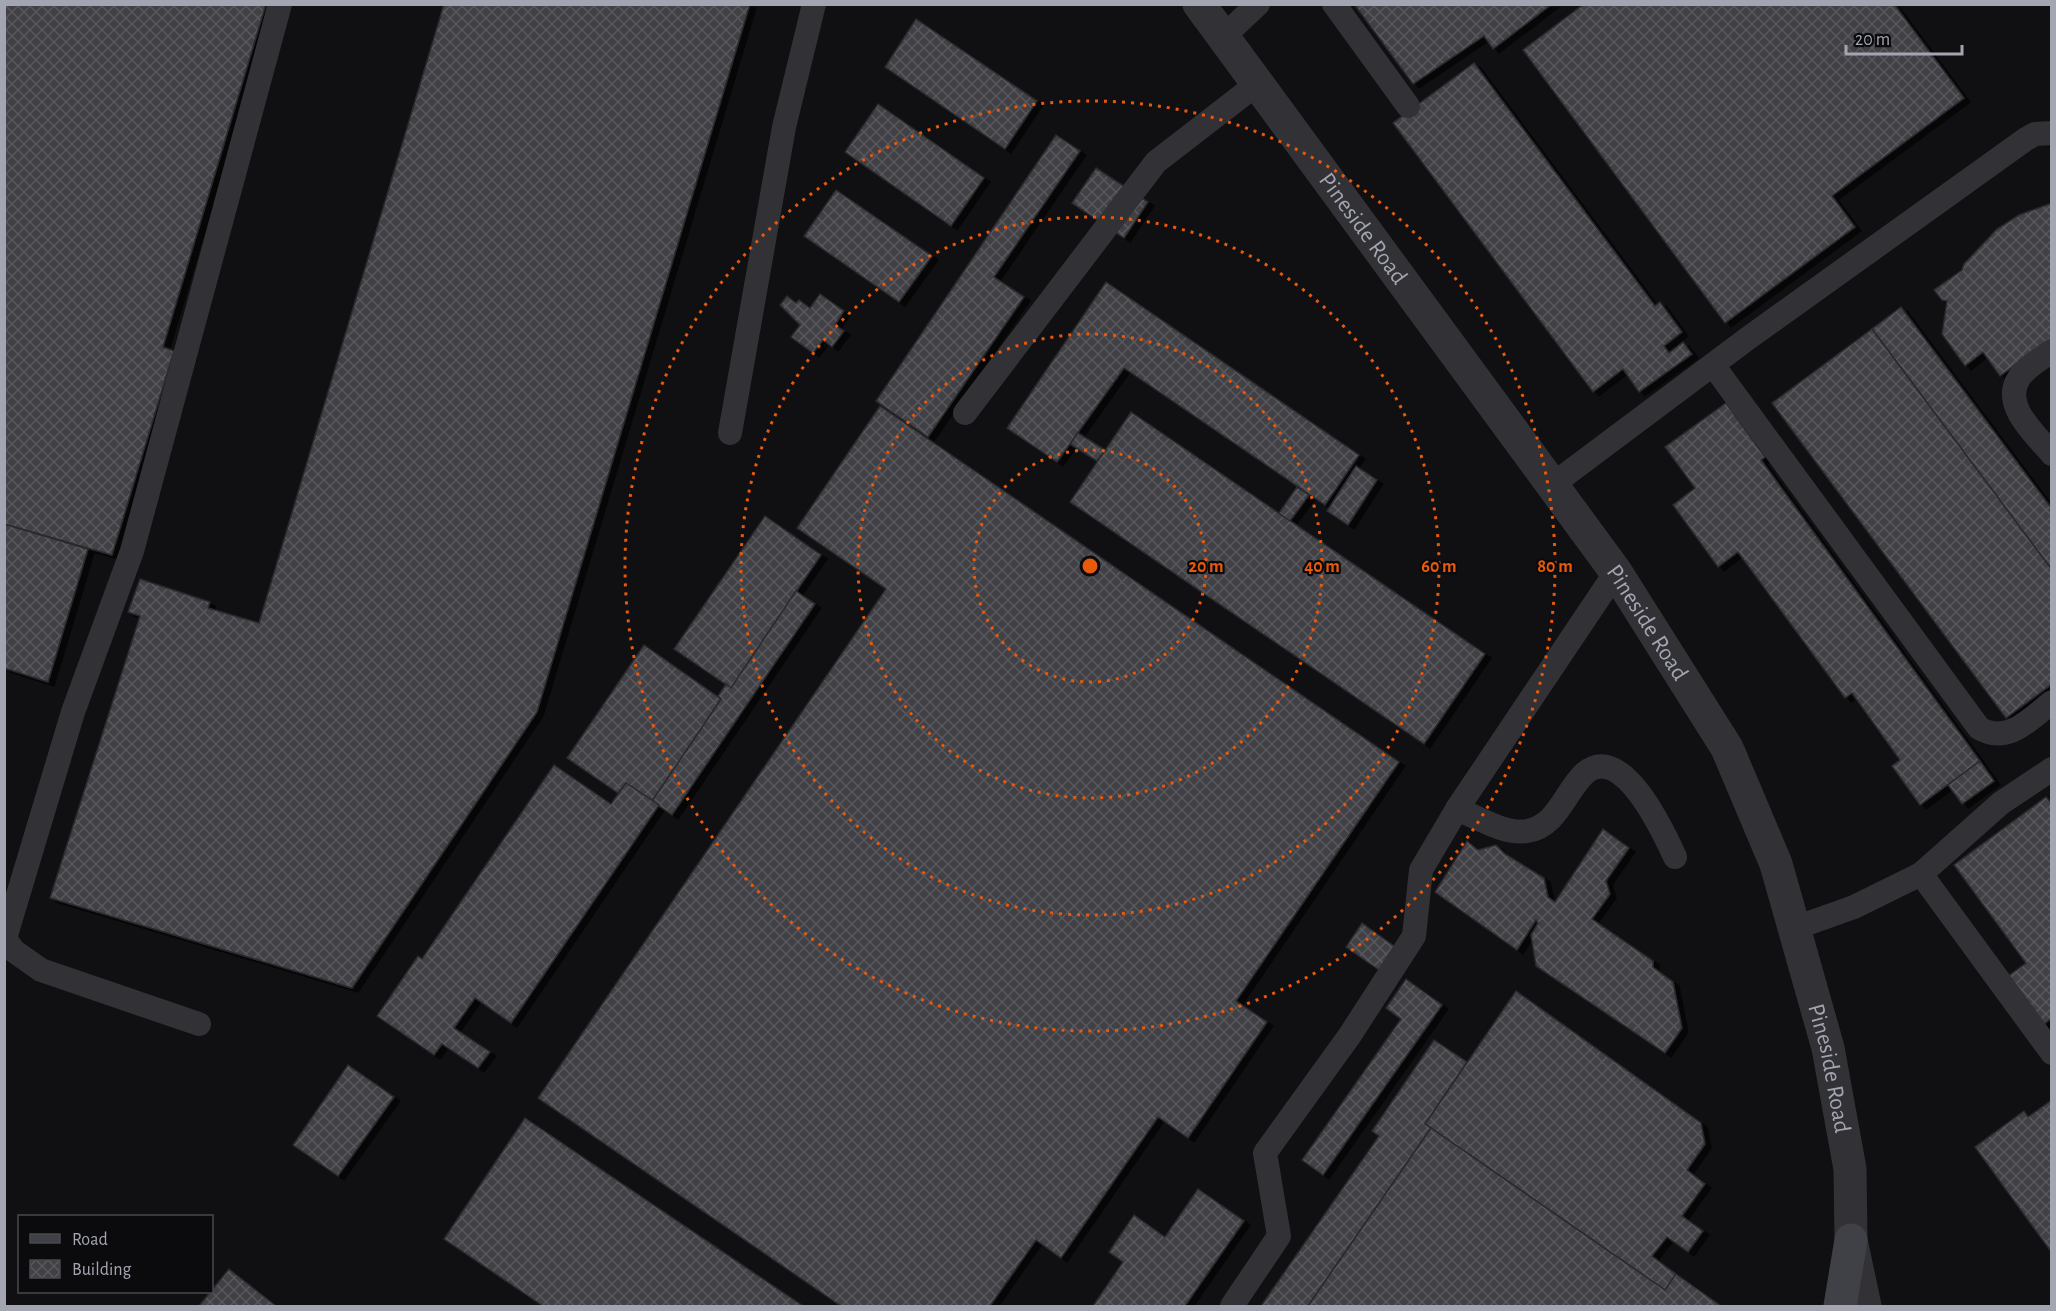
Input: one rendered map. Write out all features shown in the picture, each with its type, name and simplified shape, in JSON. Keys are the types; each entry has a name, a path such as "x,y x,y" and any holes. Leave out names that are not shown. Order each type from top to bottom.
{"main road":[{"path":"1840,1306 1851,1240"}],"street":[{"name":"Pineside Road","path":"1199,4 1616,572 1727,748 1776,864 1828,1048 1850,1169 1851,1240 1865,1306"}],"lane":[{"path":"199,1024 41,970 9,953 6,935 74,712 132,551 280,4"},
{"path":"730,433 784,127 814,4"},
{"path":"1223,37 1258,4"},
{"path":"1334,4 1408,106"},
{"path":"965,413 1156,162 1257,84"},
{"path":"1552,485 1713,364 2026,139 2036,134 2052,133"},
{"path":"2052,351 2025,371 2014,390 2014,404 2022,418 2052,454"},
{"path":"1713,364 1979,728 1996,735 2013,732 2052,702"},
{"path":"1232,1306 1279,1236 1265,1153 1350,1035 1414,936 1421,870 1457,809 1616,572"},
{"path":"1457,809 1508,830 1527,831 1556,813 1585,773 1597,767 1606,767 1620,774 1644,798 1675,857"},
{"path":"1795,928 1854,907 1921,874 2001,803 2052,769"},
{"path":"1921,874 2052,1053"}],"building":[{"path":"4,4 266,4 163,347 174,351 112,555 4,524"},
{"path":"444,4 750,4 537,712 352,988 50,898 140,616 128,612 140,579 210,602 208,608 259,623"},
{"path":"1354,4 1552,4 1493,49 1484,36 1413,84"},
{"path":"1584,4 1894,4 1964,98 1832,196 1855,227 1725,323 1523,50"},
{"path":"916,19 1037,101 1005,149 885,67"},
{"path":"1474,63 1655,306 1660,302 1682,332 1664,346 1669,353 1683,342 1692,354 1639,392 1623,369 1593,392 1393,123"},
{"path":"878,104 984,178 951,226 845,152"},
{"path":"1056,135 1080,151 994,277 1024,297 928,437 876,401"},
{"path":"1096,168 1148,202 1124,238 1072,203"},
{"path":"836,190 932,256 899,302 804,236"},
{"path":"2052,203 2052,338 2000,376 1983,352 1965,366 1942,334 1947,301 1942,300 1934,290 1962,270 1964,264 1997,229 2019,215"},
{"path":"1106,282 1359,455 1325,505 1124,368 1057,462 1007,428"},
{"path":"820,294 844,311 835,325 844,331 832,347 823,340 813,353 791,337 800,325 780,305 787,296 796,303 799,300 810,308"},
{"path":"1901,307 2052,509 2052,570 1872,329"},
{"path":"1872,329 2052,570 2052,684 2006,718 1772,403"},
{"path":"1726,403 1765,457 1761,460 1980,761 1920,805 1892,766 1900,760 1852,693 1845,698 1738,552 1718,567 1673,505 1695,488 1665,447"},
{"path":"880,406 1399,762 1236,1001 1267,1022 1188,1138 1158,1117 1061,1258 1036,1240 990,1306 841,1306 538,1098 886,589 797,528"},
{"path":"1131,412 1485,654 1424,744 1070,502"},
{"path":"1078,433 1105,450 1097,461 1070,444"},
{"path":"1356,466 1377,480 1348,525 1327,511"},
{"path":"1297,487 1309,495 1290,521 1279,513"},
{"path":"765,516 821,555 731,688 674,649"},
{"path":"4,524 88,549 48,682 4,668"},
{"path":"796,591 815,604 672,815 652,801 721,699 718,696 726,684 731,688"},
{"path":"644,645 721,699 652,801 626,783 618,793 567,758"},
{"path":"1980,761 1994,781 1962,804 1948,785"},
{"path":"554,765 611,804 626,783 659,805 511,1023 475,998 454,1028 490,1052 478,1068 442,1044 434,1055 377,1016 418,956 422,959"},
{"path":"2046,797 2052,804 2052,1018 2039,1028 2003,980 2026,963 1954,865"},
{"path":"1603,829 1629,848 1606,881 1610,894 1592,919 1653,961 1653,967 1673,982 1682,1028 1665,1053 1536,966 1531,935 1538,923 1536,920 1517,950 1435,892 1467,841 1478,850 1496,845 1505,854 1544,878 1548,897 1555,902"},
{"path":"1362,923 1398,949 1382,972 1346,947"},
{"path":"1406,979 1442,1005 1323,1175 1302,1160 1401,1019 1386,1008"},
{"path":"1516,991 1701,1123 1705,1144 1687,1170 1705,1184 1682,1216 1703,1231 1688,1252 1667,1237 1652,1256 1676,1274 1665,1290 1425,1124"},
{"path":"1434,1040 1467,1062 1425,1124 1431,1128 1308,1306 1261,1306 1379,1136 1372,1131"},
{"path":"348,1065 394,1097 338,1176 293,1145"},
{"path":"2052,1100 2052,1253 1975,1147 2024,1111 2028,1117"},
{"path":"525,1118 803,1306 543,1306 444,1239"},
{"path":"1431,1128 1665,1290 1676,1274 1721,1306 1308,1306"},
{"path":"1198,1189 1244,1221 1185,1306 1093,1306 1123,1262 1109,1252 1134,1215 1165,1237"},
{"path":"229,1269 276,1306 199,1306 210,1293 213,1293 213,1289"}]}
